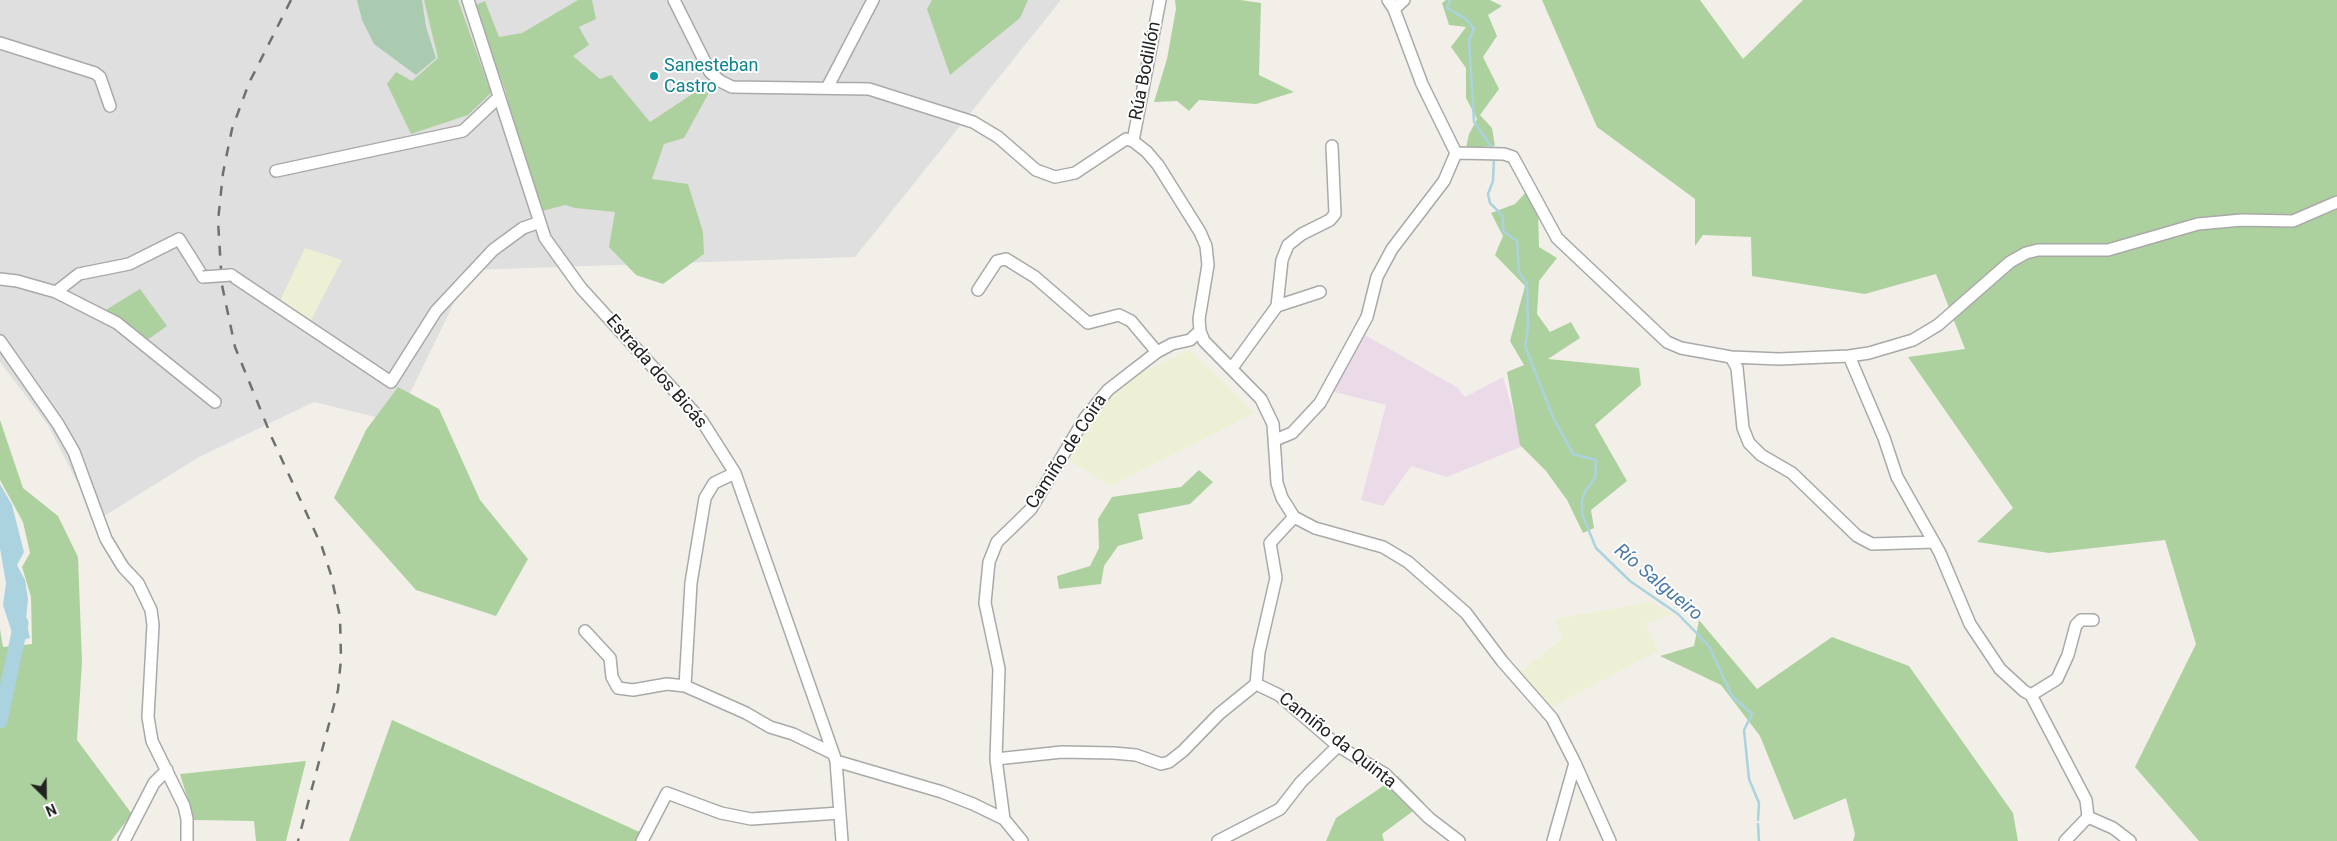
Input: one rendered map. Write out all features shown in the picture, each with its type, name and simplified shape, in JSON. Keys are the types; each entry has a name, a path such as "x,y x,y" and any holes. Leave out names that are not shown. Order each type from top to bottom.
{"street":[{"name":"Estrada dos Bicás","path":"468,0 545,238 581,288 702,421 735,473 834,757 842,841"},
{"path":"674,0 710,72 720,81 732,87 751,89 869,89 972,122 998,137 1036,170 1055,177 1075,173 1126,139 1133,141 1147,152 1158,165 1200,232 1206,246 1208,265 1199,319 1200,331 1204,341 1261,399 1273,424 1277,483 1282,498 1294,517 1314,528 1382,547 1408,562 1466,613 1502,661 1552,718 1575,763 1610,841"},
{"path":"827,88 873,0"},
{"name":"Rúa Bodillón","path":"1133,141 1160,0"},
{"path":"1275,440 1292,433 1320,404 1368,317 1377,276 1388,256 1444,181 1456,153 1422,84 1391,5 1404,0"},
{"path":"0,43 95,73 100,77 110,106"},
{"path":"276,171 462,131 499,97"},
{"path":"1232,368 1277,306 1282,260 1288,245 1302,234 1330,220 1335,214 1332,146"},
{"path":"1456,153 1504,154 1514,157 1557,238 1644,321 1667,342 1681,348 1731,357 1779,359 1849,356 1914,340 1938,325 2010,262 2026,253 2038,250 2108,250 2198,224 2242,220 2293,221 2337,202"},
{"path":"56,292 78,274 129,264 179,239 204,277 232,275 391,382 442,304 493,250 522,228 540,222"},
{"path":"978,290 997,261 1006,259 1035,277 1088,323 1119,315 1131,321 1157,352"},
{"path":"0,279 17,281 56,292 117,323 215,402"},
{"path":"1277,306 1320,292"},
{"name":"Camiño de Coira","path":"1004,819 996,759 999,669 985,603 989,562 997,542 1031,510 1091,411 1108,390 1157,352 1172,344 1190,340 1200,331"},
{"path":"0,341 58,424 74,452 106,539 123,567 138,583 146,596 151,610 153,625 148,717 152,740 184,806 187,819 187,841"},
{"path":"1849,356 1884,438 1897,477 1934,542 1975,631 2000,669 2024,692 2031,695 2086,800 2088,817"},
{"path":"1731,357 1737,368 1743,428 1749,443 1761,455 1792,473 1857,536 1872,544 1934,542"},
{"path":"685,686 691,583 705,498 714,483 735,473"},
{"path":"996,759 1062,752 1113,753 1136,755 1161,764 1169,762 1183,751 1219,714 1256,684 1259,652 1272,604 1276,578 1270,543 1294,517"},
{"path":"2031,695 2057,679 2068,655 2076,625 2081,620 2093,620"},
{"path":"585,631 610,658 612,676 618,688 633,690 667,684 685,686 746,712 770,727 793,734 834,757 942,792 1004,819 1022,841"},
{"name":"Camiño da Quinta","path":"1256,684 1279,695 1338,746 1385,774 1429,818 1459,841"},
{"path":"1218,841 1280,809 1301,782 1338,746"},
{"path":"1553,841 1575,763"},
{"path":"124,841 154,783 167,770"},
{"path":"642,841 667,793 721,813 751,819 840,813"},
{"path":"2065,841 2088,817"},
{"path":"2088,817 2113,828 2130,841"}],"shaded area":[{"path":"0,0 1061,0 855,257 470,270 396,422 314,402 199,457 93,523 78,484 48,425 0,362"},
{"path":"1365,335 1458,388 1465,397 1503,377 1523,446 1447,477 1411,466 1383,506 1361,500 1386,405 1330,391"}],"green space":[{"path":"357,0 422,0 426,27 436,58 416,75 374,44 362,20"},
{"path":"424,0 458,0 491,93 468,115 411,134 387,84 396,72 412,81 438,58"},
{"path":"578,0 592,0 596,19 579,27 589,45 573,56 600,79 611,75 650,122 709,83 711,89 684,138 664,144 652,179 688,184 703,232 704,254 663,284 636,275 609,247 615,212 575,208 565,205 542,211 522,154 505,90 474,6 485,1 499,37 522,33"},
{"path":"932,0 1028,0 1020,18 950,75 927,9"},
{"path":"1175,0 1240,0 1261,3 1259,75 1294,92 1256,104 1199,100 1189,111 1177,101 1154,102 1167,59 1176,9"},
{"path":"1446,0 1490,0 1502,6 1488,15 1497,36 1483,57 1499,89 1480,115 1492,128 1495,146 1466,148 1469,134 1477,119 1466,98 1466,68 1451,47 1466,27 1449,25 1442,3"},
{"path":"1542,0 1700,0 1743,59 1803,0 2337,0 2337,841 2199,841 2135,767 2196,644 2165,540 2049,553 1977,542 2013,508 1908,357 1965,349 1936,274 1865,294 1752,276 1751,237 1703,235 1695,246 1695,199 1597,127"},
{"path":"1527,191 1538,205 1539,247 1557,258 1539,281 1537,314 1550,332 1571,322 1580,338 1548,359 1639,368 1641,385 1595,425 1627,481 1591,510 1594,528 1583,533 1567,500 1546,471 1520,445 1507,372 1524,365 1510,341 1525,286 1495,255 1503,236 1491,213 1515,204"},
{"path":"305,248 342,260 309,324 279,303"},
{"path":"140,289 167,326 147,340 127,324 104,311"},
{"path":"1190,350 1255,413 1110,486 1070,461 1094,414 1135,375"},
{"path":"398,387 439,409 480,500 528,559 496,616 416,590 334,498 366,430"},
{"path":"0,420 23,488 58,516 78,557 82,662 77,740 132,814 111,841 0,841 0,629 3,647 32,644 31,597 22,567 30,553 23,522 0,480"},
{"path":"1199,470 1213,482 1190,504 1138,514 1143,539 1118,546 1104,566 1101,584 1059,589 1057,576 1090,566 1099,548 1098,519 1112,497 1181,487"},
{"path":"1651,602 1672,614 1646,624 1658,651 1549,709 1520,672 1562,639 1555,619"},
{"path":"1699,620 1757,689 1832,637 1909,666 2013,813 2018,841 1853,841 1855,834 1846,798 1794,820 1760,736 1721,685 1660,656 1694,646"},
{"path":"392,720 644,834 647,841 349,841"},
{"path":"306,761 286,841 256,841 254,821 194,820 180,774"},
{"path":"1398,776 1424,803 1382,834 1384,841 1326,841 1336,818"}],"water":[{"path":"0,484 12,505 24,552 17,565 25,580 28,599 26,620 30,638 15,642 3,605 6,583 0,548"}],"waterway":[{"name":"Río Salgueiro","path":"1450,0 1447,8 1466,19 1474,29 1469,40 1474,122 1493,149"},
{"name":"Río Salgueiro","path":"1494,158 1493,181 1488,194 1490,203 1503,216 1503,231 1517,241 1519,272 1527,284 1528,329 1525,346 1553,417 1573,454 1596,460 1595,478 1586,490 1582,500 1582,514 1596,548 1630,581 1678,614 1709,646 1732,696 1752,714 1744,730 1749,779 1759,803 1758,820"},
{"path":"0,721 21,623"},
{"name":"Río Salgueiro","path":"1758,824 1759,841"}],"railway":[{"path":"291,0 249,83 232,129 223,173 218,221 222,285 235,347 272,438 322,547 331,575 340,617 341,659 338,690 298,841"}],"place":[{"name":"Sanesteban Castro","path":"654,76"}]}
